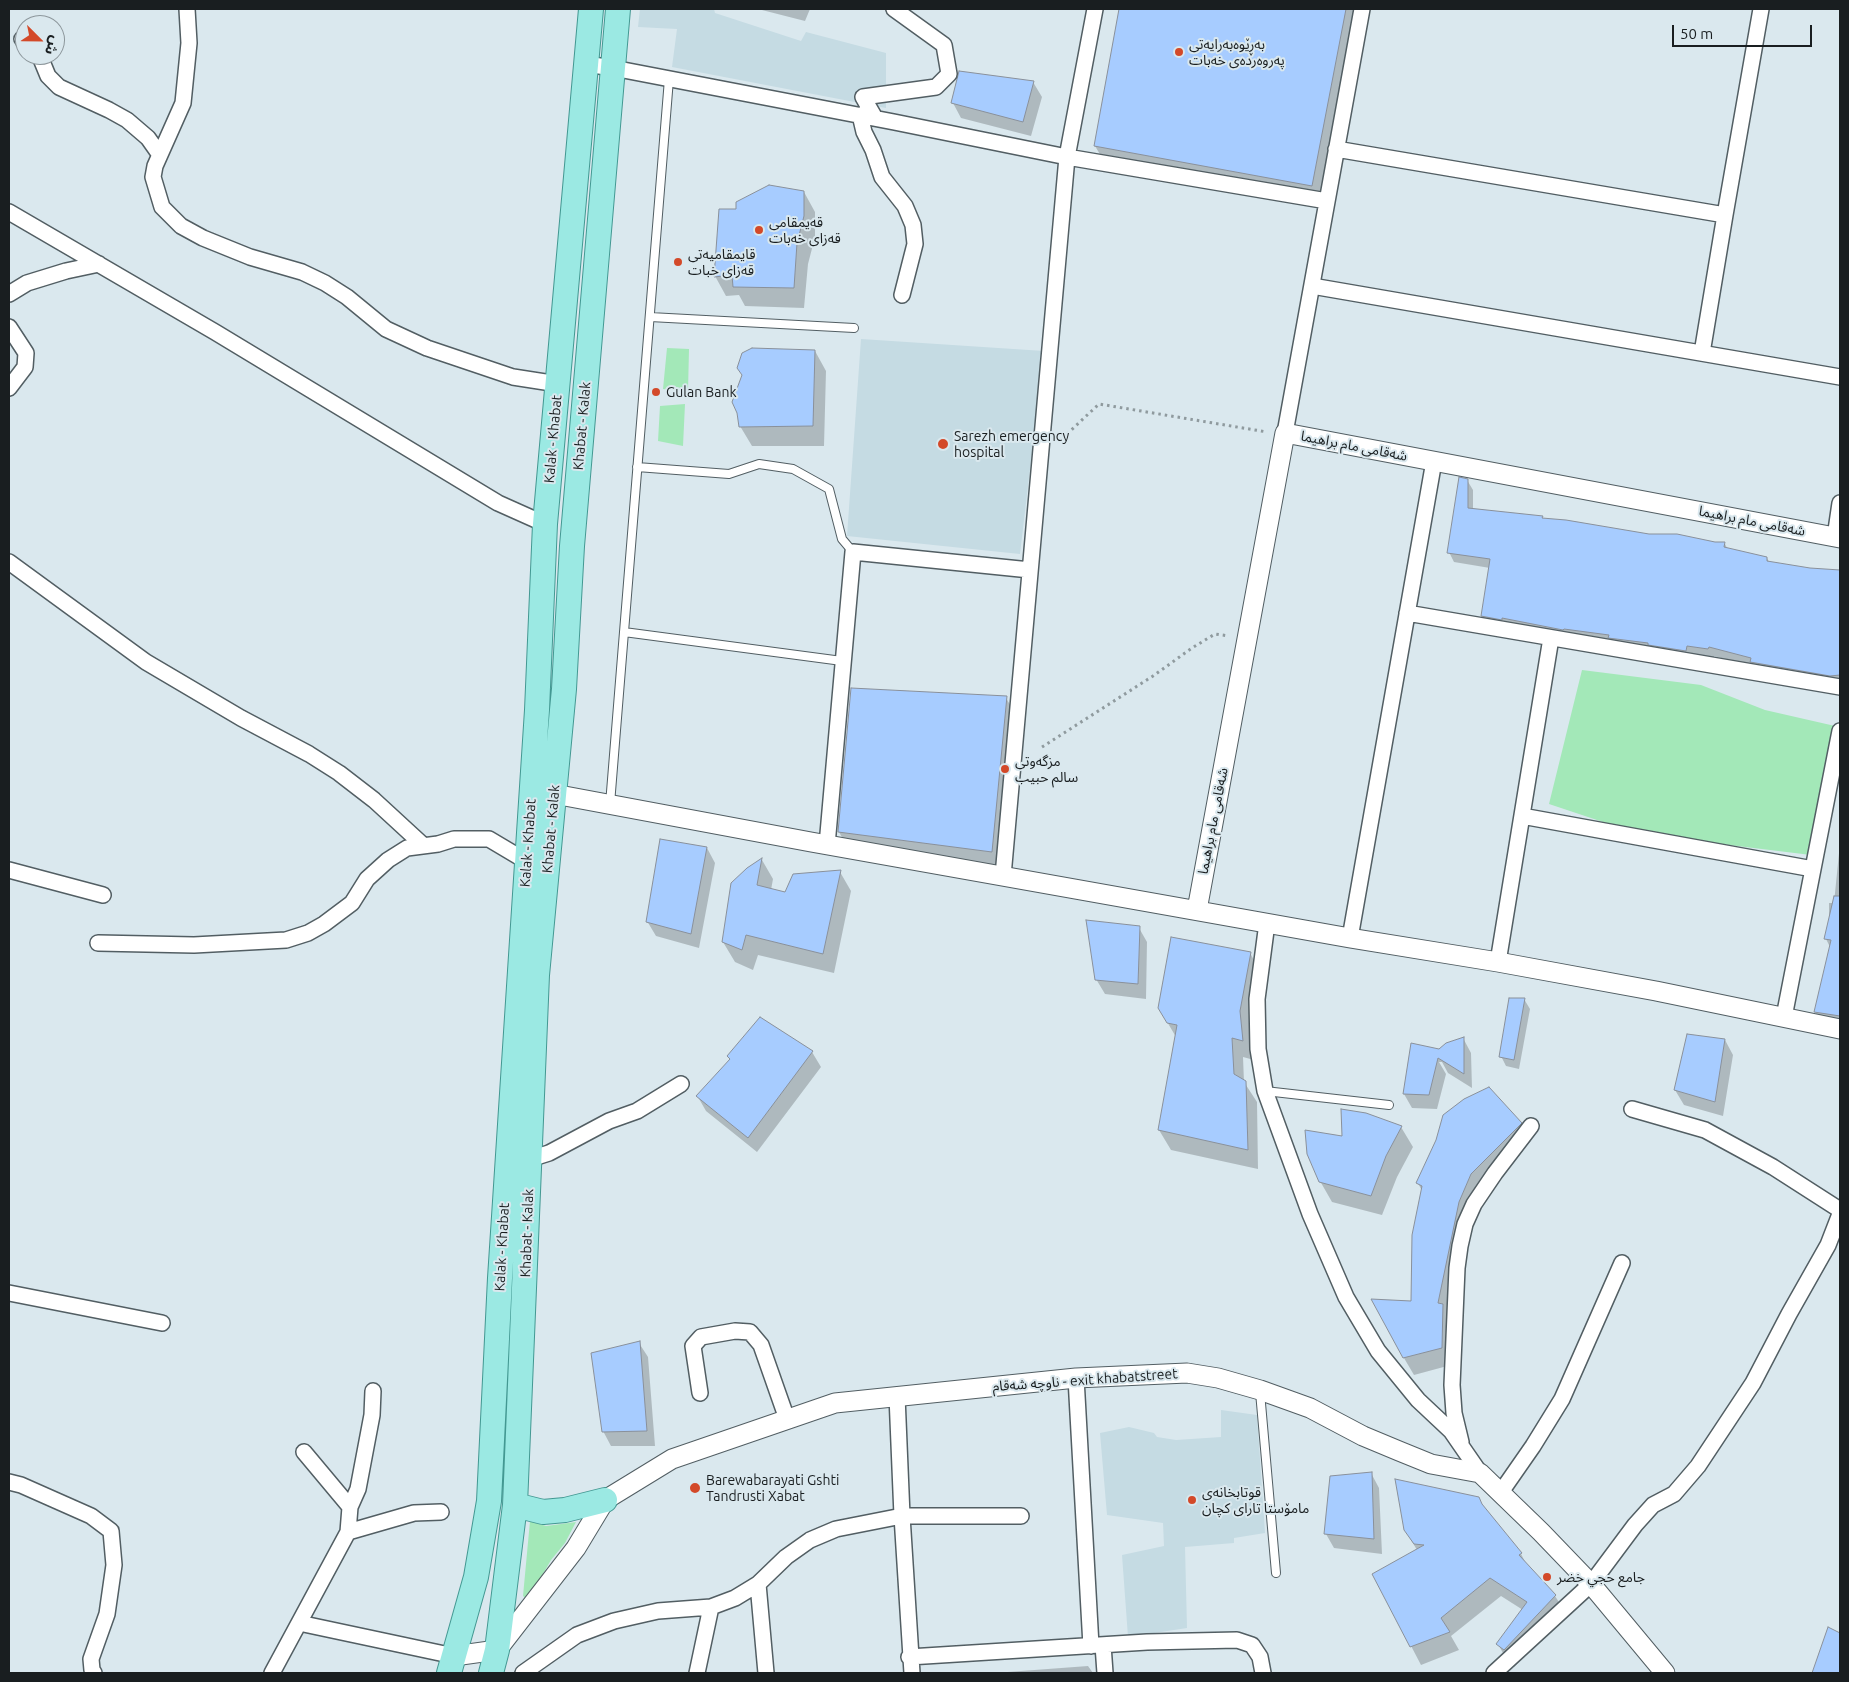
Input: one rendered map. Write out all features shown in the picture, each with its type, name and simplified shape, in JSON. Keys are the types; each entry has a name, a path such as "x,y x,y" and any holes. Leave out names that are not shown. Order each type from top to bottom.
{"main road":[{"name":"Kalak - Khabat","path":"452,1664 476,1577 489,1501 500,1278 537,710 545,524 591,9"},
{"name":"Khabat - Kalak","path":"491,1673 497,1650 515,1506 537,975 564,688 572,546 618,9"},
{"path":"515,1506 543,1512 566,1510 605,1500"}],"street":[{"path":"187,9 189,43 183,103 160,155 153,177 162,207 181,226 250,258 302,272 325,283 347,297 386,329 427,348 513,377 558,384"},
{"path":"875,118 863,97 936,87 949,74 944,45 894,9"},
{"path":"1003,876 1067,158 1095,9"},
{"path":"1285,432 1362,9"},
{"path":"1702,353 1761,9"},
{"path":"586,64 860,115 1067,158 1327,201"},
{"path":"43,65 48,76 59,87 127,120 148,138 160,155"},
{"path":"860,115 864,132 873,150 882,177 905,206 913,225 915,244 902,296"},
{"path":"1336,149 1725,215"},
{"path":"10,214 99,264 381,430 498,503 545,524"},
{"path":"9,294 27,283 66,271 99,264"},
{"path":"1312,286 1840,377"},
{"path":"9,327 26,353 25,367 9,388"},
{"name":"شەقامی مام براهیما","path":"1197,910 1285,432 1838,538"},
{"path":"1350,938 1434,461"},
{"path":"1838,538 1840,503"},
{"path":"827,845 852,552 1030,570"},
{"path":"9,562 146,662 241,718 309,754 339,773 374,800 424,846"},
{"path":"1408,613 1840,687"},
{"path":"1498,962 1551,638"},
{"path":"1784,1017 1840,731"},
{"path":"554,794 827,845 1350,938 1498,962 1840,1029"},
{"path":"1522,816 1813,870"},
{"path":"98,943 194,945 286,940 308,933 324,924 352,903 366,879 388,860 407,848 438,844 454,839 489,839 526,861"},
{"path":"9,870 103,896"},
{"path":"1268,923 1260,973 1256,1018 1258,1049 1265,1091 1310,1214 1346,1297 1360,1324 1400,1379 1418,1400 1451,1431 1480,1473 1591,1584 1665,1673"},
{"path":"530,1159 549,1153 609,1121 637,1112 681,1084"},
{"path":"1632,1108 1704,1130 1772,1167 1840,1210"},
{"path":"1463,1448 1454,1413 1452,1386 1457,1268 1460,1246 1474,1204 1531,1126"},
{"path":"1494,1673 1591,1584 1635,1524 1653,1505 1674,1494 1698,1466 1753,1383 1788,1314 1828,1245 1840,1214"},
{"path":"1500,1492 1533,1446 1562,1399 1622,1263"},
{"path":"9,1293 162,1322"},
{"path":"700,1393 693,1346 702,1337 735,1331 750,1332 761,1345 787,1420"},
{"name":"ناوچە شەقام - exit khabatstreet","path":"497,1650 576,1548 605,1500 672,1459 835,1403 1076,1378 1188,1373 1218,1378 1260,1390 1310,1408 1363,1436 1432,1464 1480,1473"},
{"path":"1076,1378 1097,1645 1105,1673"},
{"path":"272,1673 348,1532 350,1507 358,1489 372,1415 373,1391"},
{"path":"897,1396 912,1673"},
{"path":"304,1452 350,1507"},
{"path":"9,1482 91,1516 111,1531 114,1565 107,1614 91,1659 94,1673"},
{"path":"348,1532 414,1513 441,1512"},
{"path":"522,1673 577,1635 614,1621 658,1611 711,1607 735,1598 758,1584 786,1557 810,1540 836,1529 902,1516 1022,1516"},
{"path":"758,1584 766,1673"},
{"path":"697,1673 711,1607"},
{"path":"299,1623 452,1664 497,1650"},
{"path":"910,1658 1097,1645 1237,1640 1252,1645 1260,1657 1263,1673"}],"lane":[{"path":"610,804 669,79"},
{"path":"650,317 854,328"},
{"path":"637,467 729,474 759,464 793,469 829,489 842,539 852,552"},
{"path":"624,632 842,661"},
{"path":"1265,1091 1389,1105"},
{"path":"1260,1390 1276,1573"}],"path":[{"path":"1067,434 1099,404 1260,432 1285,432"},
{"path":"1042,747 1215,634 1247,639"}],"shaded area":[{"path":"640,9 714,9 715,13 801,41 806,32 886,53 886,108 672,67 677,29 638,27"},
{"name":"Sarezh emergency hospital","path":"861,339 1044,351 1020,554 847,536"},
{"path":"1221,1410 1257,1415 1265,1533 1234,1538 1234,1543 1185,1547 1187,1628 1128,1637 1122,1555 1164,1546 1163,1523 1107,1515 1100,1433 1129,1427 1154,1433 1157,1437 1176,1440 1221,1437"}],"green space":[{"path":"667,348 689,349 688,392 663,389"},
{"path":"685,404 683,446 658,441 660,406"},
{"path":"1582,670 1701,685 1765,710 1835,726 1811,855 1639,834 1549,804"},
{"path":"530,1521 546,1526 576,1522 565,1543 551,1560 528,1600 523,1596"}],"building":[{"name":"بەڕێوەبەرایەتی پەروەردەی خەبات","path":"1119,9 1346,9 1312,186 1094,146"},
{"path":"959,71 1034,81 1023,122 951,103"},
{"name":"قەیمقامی قەزای خەبات","path":"769,185 804,191 804,216 797,243 794,288 733,287 732,275 714,277 719,209 736,209 736,202"},
{"path":"752,348 815,350 813,426 739,427 737,413 732,402 742,375 737,368 742,353"},
{"path":"1459,477 1468,479 1468,508 1543,516 1542,518 1566,520 1649,534 1677,534 1715,542 1725,542 1724,547 1767,557 1767,561 1810,568 1840,570 1840,675 1830,676 1750,662 1751,658 1709,647 1708,649 1687,646 1686,651 1648,645 1648,643 1608,638 1609,635 1563,630 1502,618 1502,620 1481,616 1490,559 1447,553"},
{"path":"851,688 1007,696 992,852 838,832"},
{"path":"660,839 707,847 691,934 646,922"},
{"path":"762,858 757,885 785,892 793,874 841,870 823,954 746,935 742,950 722,942 731,883 747,868"},
{"path":"1834,896 1840,896 1840,1016 1814,1012 1831,940 1824,939"},
{"path":"1086,920 1140,926 1138,984 1095,980"},
{"path":"1171,937 1251,952 1240,1011 1243,1041 1232,1038 1234,1074 1246,1081 1248,1150 1158,1130 1177,1025 1167,1023 1158,1008"},
{"path":"1509,998 1525,998 1514,1060 1499,1057"},
{"path":"760,1017 813,1051 748,1138 696,1096 730,1059 727,1056"},
{"path":"1687,1034 1725,1039 1715,1102 1674,1090"},
{"path":"1464,1037 1464,1074 1438,1058 1429,1095 1403,1094 1411,1043 1439,1049 1446,1043"},
{"path":"1489,1087 1522,1123 1471,1174 1459,1202 1438,1303 1443,1304 1442,1348 1403,1358 1371,1299 1411,1301 1412,1235 1422,1186 1416,1183 1436,1140 1443,1115 1464,1099"},
{"path":"1341,1109 1366,1113 1402,1126 1386,1156 1371,1196 1319,1182 1307,1154 1305,1130 1342,1136"},
{"path":"640,1341 647,1431 602,1432 591,1353"},
{"path":"1372,1472 1374,1539 1324,1534 1330,1476"},
{"path":"1395,1479 1479,1497 1482,1504 1522,1553 1519,1555 1556,1595 1504,1650 1496,1644 1527,1602 1490,1578 1441,1618 1450,1632 1410,1647 1372,1574 1424,1545 1414,1544 1404,1530"},
{"path":"1828,1627 1840,1633 1840,1673 1812,1673"}],"place":[{"name":"بەڕێوەبەرایەتی پەروەردەی خەبات","path":"1179,52"},
{"name":"قەیمقامی قەزای خەبات","path":"759,230"},
{"name":"قایمقامیەتى قەزای خبات","path":"678,262"},
{"name":"Gulan Bank","path":"656,392"},
{"name":"Sarezh emergency hospital","path":"943,444"},
{"name":"مزگەوتی سالم حبیب","path":"1005,769"},
{"name":"Barewabarayati Gshti Tandrusti Xabat","path":"695,1488"},
{"name":"قوتابخانەی مامۆستا تارای کچان","path":"1192,1500"},
{"name":"جامع حجي خضر","path":"1547,1577"}]}
